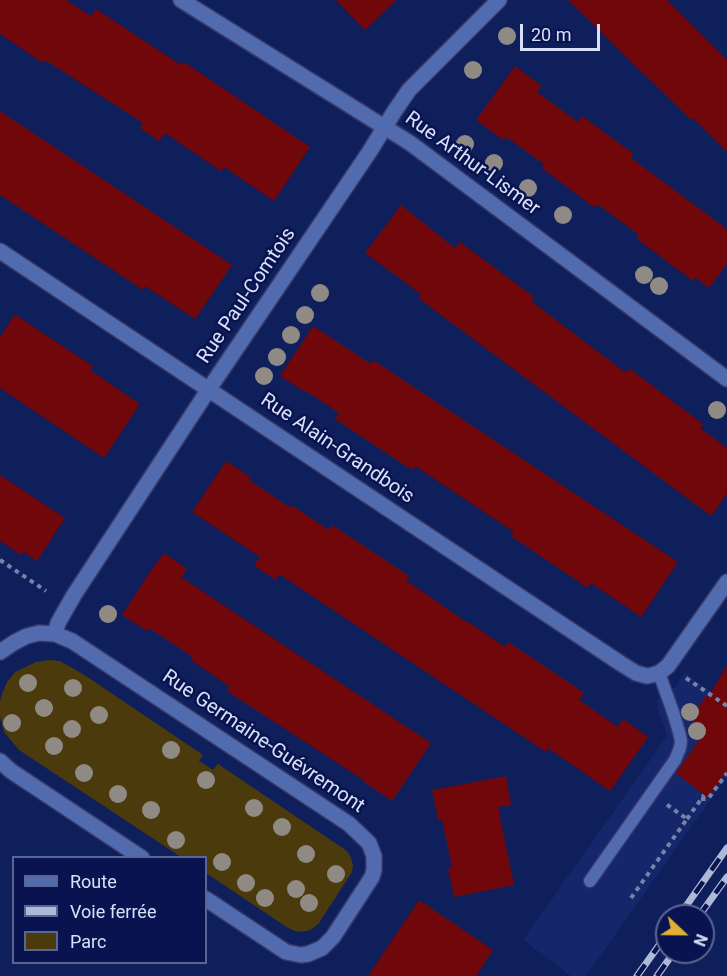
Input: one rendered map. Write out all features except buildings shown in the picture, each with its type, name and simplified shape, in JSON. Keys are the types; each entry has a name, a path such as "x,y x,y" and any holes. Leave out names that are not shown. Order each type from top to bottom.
{"street":[{"name":"Rue Arthur-Lismer","path":"181,0 413,145 727,379"},
{"name":"Rue Paul-Comtois","path":"55,634 68,605 409,90 500,0"},
{"name":"Rue Alain-Grandbois","path":"0,251 621,663 643,675 655,674"},
{"path":"655,674 664,670 673,659 727,582"},
{"path":"0,652 27,636 39,633 55,634"},
{"name":"Rue Germaine-Guévremont","path":"55,634 85,648 349,824 369,843 374,856 372,876 339,928 328,943 309,954 286,952 207,900"},
{"path":"0,761 11,771 139,856"}],"lane":[{"path":"591,880 675,760 680,748 681,741 673,712 655,674"}],"path":[{"path":"0,560 46,591"},
{"path":"686,678 727,706"},
{"path":"631,898 703,797 708,799 727,773"},
{"path":"670,799 666,805 687,819"}],"shaded area":[{"path":"685,673 727,702 727,776 586,976 571,976 523,940 667,736 656,700 671,692"}],"green space":[{"path":"60,661 86,676 203,755 199,761 213,770 218,764 347,851 353,865 352,872 319,923 307,931 298,932 288,928 207,874 207,856 179,856 19,750 4,732 0,717 0,701 7,682 15,672 36,662"}],"railway":[{"path":"687,904 727,848"},
{"path":"708,904 727,877"},
{"path":"637,976 655,951"},
{"path":"657,976 666,964"}]}
